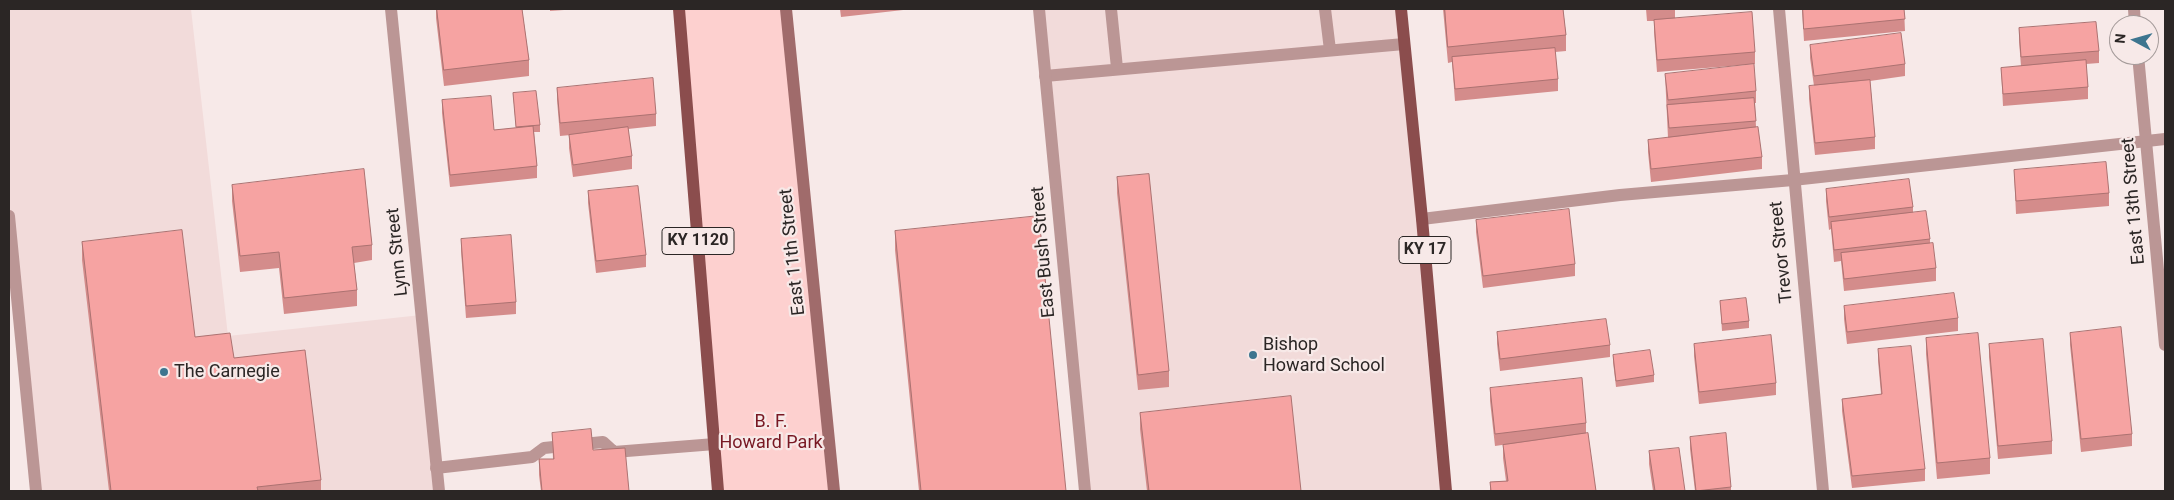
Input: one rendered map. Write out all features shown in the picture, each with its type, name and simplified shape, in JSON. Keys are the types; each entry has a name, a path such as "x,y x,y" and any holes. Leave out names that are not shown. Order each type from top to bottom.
{"main road":[{"name":"KY 1120","path":"679,9 718,491"},
{"name":"East 11th Street","path":"786,9 834,491"},
{"name":"KY 17","path":"1401,9 1446,491"}],"street":[{"name":"Lynn Street","path":"391,9 438,491"},
{"name":"East Bush Street","path":"1039,9 1085,491"},
{"path":"1110,9 1117,68"},
{"path":"1325,9 1330,50"},
{"name":"Trevor Street","path":"1779,9 1793,180 1823,491"},
{"path":"1045,76 1117,68 1404,44"},
{"name":"East 13th Street","path":"2139,65 2165,345"},
{"path":"1422,219 1620,195 1793,180 2165,139"},
{"path":"9,216 36,491"},
{"path":"436,468 532,458 544,448 603,442 614,452"},
{"path":"600,461 606,461 614,452 715,444"},
{"path":"532,458 545,466"}],"shaded area":[{"path":"9,9 191,9 228,336 421,315 439,491 36,491 9,216"},
{"name":"Bishop Howard School","path":"1039,9 1401,9 1446,491 1085,491"}],"green space":[{"name":"B. F. Howard Park","path":"679,9 786,9 834,491 718,491"}],"building":[{"path":"437,9 522,9 529,60 444,70"},
{"path":"1445,9 1563,9 1566,35 1448,47"},
{"path":"1803,9 1904,9 1905,19 1804,29"},
{"path":"1752,12 1755,52 1657,60 1654,20"},
{"path":"2096,22 2099,51 2021,57 2019,28"},
{"path":"1901,33 1905,64 1814,76 1810,45"},
{"path":"1555,48 1558,79 1455,89 1452,57"},
{"path":"2086,60 2088,87 2003,94 2001,68"},
{"path":"1754,64 1756,91 1668,100 1665,74"},
{"path":"653,78 656,114 560,123 557,88"},
{"path":"1870,80 1875,137 1815,143 1809,86"},
{"path":"536,91 540,125 516,127 513,93"},
{"path":"491,96 494,130 533,126 537,166 450,175 442,100"},
{"path":"1754,98 1756,121 1669,128 1667,105"},
{"path":"628,127 632,156 573,165 569,135"},
{"path":"1758,127 1762,157 1651,169 1648,140"},
{"path":"2106,162 2109,193 2016,201 2014,170"},
{"path":"364,169 372,245 352,247 357,290 284,298 279,252 240,256 232,185"},
{"path":"1149,174 1169,371 1138,375 1117,177"},
{"path":"1909,179 1913,207 1829,217 1826,189"},
{"path":"638,186 646,255 596,261 588,191"},
{"path":"1569,209 1575,264 1483,276 1476,220"},
{"path":"1926,211 1930,239 1834,250 1831,222"},
{"path":"1039,216 1066,491 921,491 895,231"},
{"name":"The Carnegie","path":"182,230 195,337 230,333 234,358 305,350 321,480 257,487 258,491 111,491 82,242"},
{"path":"511,235 516,302 466,306 461,239"},
{"path":"1933,243 1936,268 1844,279 1841,253"},
{"path":"1954,293 1958,318 1847,332 1844,306"},
{"path":"1746,298 1749,321 1722,324 1720,301"},
{"path":"1606,319 1610,345 1500,359 1497,332"},
{"path":"2121,327 2132,434 2081,439 2070,333"},
{"path":"1978,333 1990,458 1937,463 1926,338"},
{"path":"1771,335 1776,383 1699,392 1694,344"},
{"path":"2043,339 2052,441 1998,446 1989,344"},
{"path":"1911,346 1925,469 1852,476 1842,399 1882,394 1878,349"},
{"path":"1650,350 1654,375 1616,381 1613,355"},
{"path":"1582,378 1586,423 1495,434 1490,388"},
{"path":"1291,396 1301,491 1149,491 1140,413"},
{"path":"591,429 593,450 625,448 629,491 542,491 539,459 554,459 552,433"},
{"path":"1588,433 1596,491 1491,491 1490,482 1508,481 1503,445"},
{"path":"1726,433 1731,487 1696,491 1690,437"},
{"path":"1679,448 1685,491 1655,491 1649,451"}],"place":[{"name":"Bishop Howard School","path":"1253,355"},
{"name":"The Carnegie","path":"164,372"}]}
